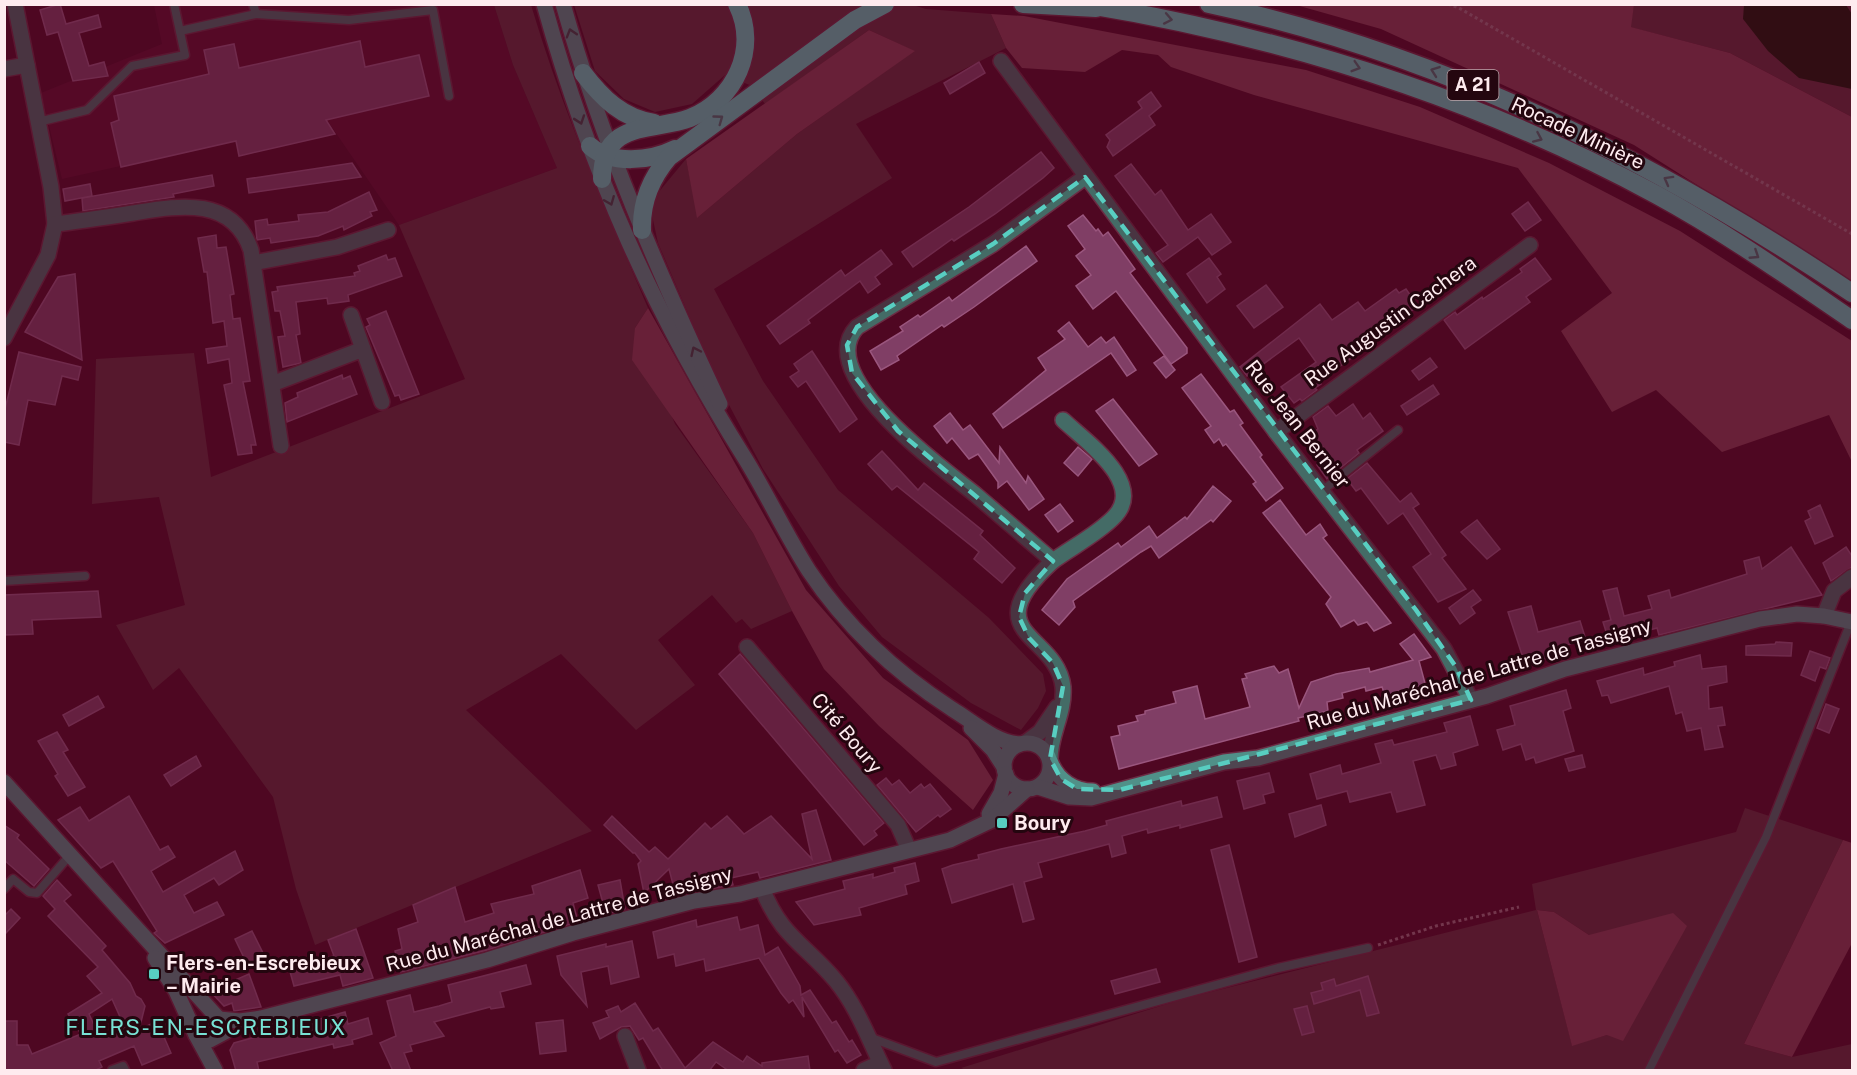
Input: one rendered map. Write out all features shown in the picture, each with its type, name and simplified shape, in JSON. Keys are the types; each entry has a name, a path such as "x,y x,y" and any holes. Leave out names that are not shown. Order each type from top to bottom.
{"highway":[{"path":"602,178 609,154 631,131 647,125 692,117 710,107 732,84 742,64 746,42 743,20 737,4"},
{"path":"642,230 643,208 651,182 665,162 684,144 855,20 885,4"},
{"path":"1023,4 1110,9"},
{"name":"Rocade Minière","path":"1084,4 1219,29 1301,50 1416,87 1500,121 1658,196 1738,244 1852,320"},
{"name":"Rocade Minière","path":"1209,4 1320,32 1380,52 1528,108 1700,198 1852,293"},
{"path":"583,73 599,93 622,112 639,120 665,123"},
{"path":"590,146 609,154 648,157 684,144"}],"street":[{"path":"4,338 48,255 55,224 15,4"},
{"path":"544,4 590,146 635,260 663,318 717,416 746,461 808,569 843,617 899,671 937,699 993,734 1042,748 1050,761"},
{"path":"563,4 609,154 746,461"},
{"name":"Rue Jean Bernier","path":"1001,61 1276,432 1444,649 1471,700"},
{"path":"4,69 27,65"},
{"path":"1053,561 898,431 852,373 847,345 857,327 993,244 1085,177"},
{"path":"55,224 172,207 200,207 220,214 237,228 248,243 253,263 281,446"},
{"path":"253,263 337,248 388,230"},
{"name":"Rue Augustin Cachera","path":"1276,432 1530,245"},
{"path":"351,315 382,402"},
{"path":"272,384 363,349"},
{"path":"937,699 983,739 1014,786 1033,788 1048,777 1061,715 1063,686 1053,663 1029,638 1019,617 1025,593 1053,561 1112,519 1120,508 1123,494 1121,481 1112,466 1063,420"},
{"path":"1824,616 1834,591 1852,577"},
{"name":"Rue du Maréchal de Lattre de Tassigny","path":"215,1016 240,1021 261,1018 487,960 606,924 704,898 762,888 950,840 996,817 1010,801 1033,788 1084,798 1224,762 1258,758 1471,700 1565,669 1760,619 1797,614 1824,616 1852,622"},
{"name":"Cité Boury","path":"747,647 898,825 909,850"},
{"path":"1005,771 1007,754 1040,732 1053,716 1063,686"},
{"name":"Rue du Maréchal de Lattre de Tassigny","path":"1050,761 1061,778 1077,789 1119,790"},
{"name":"Rue du Maréchal de Lattre de Tassigny","path":"972,831 997,801 1005,771"},
{"path":"4,782 129,922 157,948 215,1016 220,1027 216,1036 212,1069"},
{"path":"762,888 776,918 790,938 835,980 858,1014 882,1067 864,1071"},
{"path":"129,922 167,977 212,1069"},
{"path":"194,1030 198,1014 215,1016"},
{"name":"Rue du Maréchal de Lattre de Tassigny","path":"216,1036 261,1018"},
{"path":"194,1030 206,1040 216,1036"},
{"path":"625,1036 638,1071"}],"lane":[{"path":"38,122 87,110 132,66 185,55 174,4"},
{"path":"254,4 256,14"},
{"path":"180,31 256,14 350,20 433,10 449,96"},
{"path":"1322,491 1398,430"},
{"path":"4,581 85,576"},
{"path":"1649,1071 1766,837 1852,622"},
{"path":"4,889 13,879 29,892 37,893 70,855"},
{"path":"869,1037 936,1062 1278,968 1368,948"},
{"path":"112,1071 123,1066 125,1071"}],"path":[{"path":"1448,4 1852,234"},
{"path":"1368,948 1436,926 1520,907"}],"highlighted area":[{"path":"1085,177 1416,610 1456,667 1471,700 1119,790 1077,789 1061,779 1050,759 1063,686 1053,663 1029,638 1019,617 1025,593 1053,561 898,431 852,373 847,345 857,327 993,244"}],"shaded area":[{"path":"909,4 926,9 991,14 1006,48 856,124 892,178 714,289 763,381 838,490 989,618 1043,674 1046,691 1038,708 1021,730 971,703 882,637 839,586 763,469 719,386 658,243 652,215 657,194 686,159 698,217 797,134 914,51 869,30 765,104 752,86 725,75 692,104 655,112 624,99 595,71 574,5"},
{"path":"154,5 494,5 513,65 557,168 399,225 327,120 62,179 41,93 162,44"},
{"path":"494,5 531,5 570,120 648,308 635,328 675,424 753,533 792,611 751,629 742,619 736,623 712,595 658,640 695,685 636,730 561,654 466,710 592,831 315,945 296,889 273,797 179,668 153,690 116,625 185,605 159,497 92,504 96,359 194,353 211,477 465,379 399,225 557,168 513,65"},
{"path":"1296,5 1634,5 1631,27 1730,53 1852,117 1852,283 1634,145 1381,29"},
{"path":"1634,5 1852,5 1852,117 1730,53 1630,27"},
{"path":"1744,5 1846,5 1852,14 1852,89 1799,78 1768,51 1743,19"},
{"path":"991,14 1024,16 1306,70 1420,107 1549,163 1680,231 1852,341 1852,462 1829,415 1722,452 1656,390 1612,412 1561,331 1612,293 1518,168 1254,95 1171,67 1158,55 1122,50 1085,72 1022,68 1006,48"},
{"path":"869,30 915,51 797,134 697,218 686,159"},
{"path":"648,308 806,590 883,678 968,740 993,780 973,810 879,726 824,669 753,533 632,360 635,328"},
{"path":"1745,808 1843,840 1744,1044 1792,1057 1852,1044 1852,1070 966,1070 961,1068 1183,999 1536,910 1532,884 1736,832","holes":["1537,910 1554,912 1589,935 1607,1035 1572,1045"]},
{"path":"1843,840 1852,843 1852,943 1792,1057 1744,1044"},
{"path":"1537,910 1554,912 1589,935 1673,913 1687,926 1623,1041 1607,1035 1572,1046"}],"building":[{"path":"60,4 66,24 98,15 101,27 79,33 89,66 104,62 108,76 73,81 58,32 47,35 40,10"},
{"path":"360,41 365,67 419,55 429,96 326,120 335,134 239,156 236,141 121,167 111,123 119,120 114,96 209,74 204,50 234,44 239,68"},
{"path":"979,62 985,73 950,94 944,83"},
{"path":"1151,92 1161,106 1149,116 1155,125 1113,156 1107,147 1110,140 1106,135 1142,108 1138,102"},
{"path":"1041,152 1054,168 1043,178 995,214 954,241 952,239 913,267 902,252 969,207"},
{"path":"352,163 361,177 249,193 247,179"},
{"path":"1131,164 1155,195 1161,190 1188,230 1211,214 1231,242 1212,255 1198,237 1163,262 1156,253 1168,245 1115,176"},
{"path":"212,175 214,186 173,194 174,197 83,211 82,198"},
{"path":"90,184 92,196 65,201 63,189"},
{"path":"369,192 377,210 370,212 372,216 344,230 343,226 318,236 271,243 270,238 257,240 255,221 267,219 268,225 299,221 298,215 328,212"},
{"path":"1528,202 1541,220 1525,231 1512,214"},
{"path":"1083,215 1103,236 1108,232 1135,269 1130,273 1187,348 1187,353 1171,364 1116,291 1093,309 1076,286 1091,275 1076,256 1085,249 1068,226"},
{"path":"216,235 217,248 226,247 234,294 230,295 233,319 240,318 250,381 243,382 256,445 251,445 252,453 238,455 224,385 232,383 229,359 208,363 206,349 227,346 224,321 213,323 207,272 204,272 198,238"},
{"path":"1026,246 1037,261 974,307 944,327 942,325 897,356 899,360 881,370 870,351 903,331 900,327 918,315 920,317 949,297 952,301"},
{"path":"881,250 892,264 875,277 880,284 868,293 860,281 808,320 810,323 780,344 767,326 841,270 845,276"},
{"path":"386,255 388,260 395,258 402,276 348,295 349,301 328,304 327,298 296,302 300,334 296,335 301,363 283,367 278,337 285,336 280,311 275,311 272,292 278,291 277,287 355,276 354,273 360,271 358,266"},
{"path":"1209,258 1221,274 1217,277 1225,289 1207,303 1187,274"},
{"path":"1535,258 1551,279 1526,297 1530,302 1465,349 1444,320 1455,312 1457,315 1482,297 1483,299 1522,272 1520,269"},
{"path":"75,274 82,360 25,332 58,277"},
{"path":"1266,285 1283,307 1254,328 1237,306"},
{"path":"1396,289 1399,293 1406,289 1418,306 1396,322 1392,316 1364,337 1370,345 1319,381 1321,384 1315,388 1317,390 1302,401 1300,399 1294,403 1281,387 1316,362 1299,338 1247,376 1240,367 1320,304 1332,320 1358,302 1365,311"},
{"path":"386,311 419,394 401,400 399,395 395,396 366,327 370,325 367,319"},
{"path":"1069,322 1088,347 1101,337 1106,343 1114,337 1136,370 1127,376 1111,353 1003,428 993,414 1046,370 1038,358 1065,339 1058,331"},
{"path":"812,351 857,419 840,432 806,381 798,387 790,377 799,371 794,364"},
{"path":"19,352 81,367 78,380 62,376 55,405 28,400 19,445 4,442 4,413"},
{"path":"1164,356 1175,370 1166,378 1154,363"},
{"path":"1430,358 1437,367 1419,380 1412,371"},
{"path":"1201,374 1230,412 1234,410 1243,423 1240,425 1262,455 1260,457 1283,488 1266,501 1253,484 1256,482 1226,444 1223,446 1219,439 1214,443 1205,430 1211,426 1182,388"},
{"path":"342,375 343,379 350,376 357,394 287,422 285,403 298,397 297,393"},
{"path":"1433,385 1439,394 1407,415 1401,406"},
{"path":"1113,399 1157,454 1139,466 1096,411"},
{"path":"1353,404 1363,419 1370,413 1383,431 1357,450 1359,453 1327,479 1317,465 1326,459 1319,450 1323,447 1312,433 1318,429 1313,417 1328,406 1336,416"},
{"path":"950,413 963,430 970,425 999,463 1000,447 1026,483 1028,476 1044,499 1029,510 1007,481 998,488 998,482 978,454 969,459 952,438 947,443 934,426"},
{"path":"1078,447 1092,459 1078,476 1064,463"},
{"path":"882,451 918,490 924,483 983,531 980,535 1015,568 1002,583 974,559 979,552 897,486 892,490 868,464"},
{"path":"1367,463 1400,502 1411,493 1419,504 1413,508 1446,555 1442,558 1466,589 1438,602 1413,567 1431,554 1403,513 1388,524 1361,488 1356,491 1350,483 1347,485 1344,481"},
{"path":"1213,486 1231,501 1213,522 1211,520 1159,558 1151,546 1141,552 1073,601 1075,607 1059,625 1042,610 1067,579 1118,543 1121,547 1149,526 1157,538 1185,517 1187,519"},
{"path":"1280,500 1306,535 1320,524 1327,535 1323,538 1391,623 1374,631 1367,622 1358,625 1354,620 1341,627 1326,604 1331,597 1263,513"},
{"path":"1060,504 1073,521 1058,532 1045,515"},
{"path":"1820,505 1833,536 1815,544 1805,521 1811,518 1808,511"},
{"path":"1477,520 1500,549 1487,559 1461,532"},
{"path":"1791,547 1822,595 1659,635 1657,628 1609,641 1603,622 1611,620 1603,591 1617,588 1624,616 1652,609 1648,596 1669,590 1671,598 1747,574 1744,561 1759,557 1762,569"},
{"path":"1846,547 1852,556 1852,567 1831,581 1823,563"},
{"path":"1473,590 1481,600 1471,607 1475,613 1460,624 1449,608"},
{"path":"98,591 101,617 32,620 33,634 4,635 4,595"},
{"path":"1531,606 1538,632 1580,621 1586,640 1551,649 1553,657 1525,664 1508,612"},
{"path":"1414,634 1431,657 1419,661 1426,687 1386,698 1382,687 1366,691 1365,687 1342,693 1343,698 1327,702 1328,711 1298,718 1299,721 1119,769 1111,737 1120,735 1118,726 1138,721 1136,716 1145,714 1145,711 1176,703 1173,692 1197,686 1205,719 1250,707 1242,679 1247,678 1245,674 1274,666 1279,673 1288,669 1299,708 1311,682 1336,674 1369,668 1370,672 1413,660 1400,644"},
{"path":"1776,642 1792,643 1791,656 1746,655 1746,646 1775,644"},
{"path":"1810,651 1830,658 1826,669 1820,667 1815,681 1801,675"},
{"path":"740,654 884,823 874,831 877,835 864,845 719,674"},
{"path":"1700,655 1702,669 1726,666 1727,682 1708,686 1709,709 1722,707 1725,725 1718,726 1723,747 1705,750 1701,728 1687,731 1682,712 1676,714 1669,686 1611,703 1608,695 1602,696 1597,681 1643,668 1644,675 1675,666 1674,662"},
{"path":"1566,690 1571,708 1563,711 1574,751 1536,763 1534,757 1526,760 1521,744 1503,750 1497,730 1515,725 1510,706"},
{"path":"98,696 104,707 69,726 63,715"},
{"path":"1826,704 1839,709 1829,733 1817,728"},
{"path":"1470,716 1478,745 1453,753 1456,765 1441,769 1436,755 1413,761 1425,805 1397,812 1391,792 1350,802 1347,791 1317,799 1310,774 1340,765 1342,774 1381,763 1375,744 1392,740 1394,745 1447,732 1444,723"},
{"path":"57,732 68,750 63,752 85,787 68,796 55,776 58,774 38,741"},
{"path":"1582,755 1585,767 1569,771 1565,759"},
{"path":"196,756 201,766 171,786 164,775"},
{"path":"1269,773 1274,792 1263,795 1265,803 1244,809 1237,781"},
{"path":"886,778 892,785 899,780 910,793 921,784 924,788 930,784 951,809 940,817 938,815 916,832 877,785"},
{"path":"129,796 160,850 168,846 175,857 151,871 163,892 235,851 243,870 219,885 214,878 184,895 194,913 217,902 224,915 165,943 154,933 157,931 113,861 101,868 58,820 80,807 89,821"},
{"path":"1217,797 1222,817 1180,828 1180,825 1148,833 1147,829 1122,836 1126,853 1112,857 1109,844 1038,863 1042,877 1024,882 1034,919 1023,922 1013,884 952,903 942,869 979,859 978,855 1085,831 1107,825 1106,821 1181,801 1182,806"},
{"path":"1321,805 1326,825 1295,837 1289,814"},
{"path":"816,810 831,860 760,878 758,872 731,878 733,885 676,896 669,869 644,893 638,864 641,861 604,825 612,816 649,852 655,847 668,859 705,823 711,829 727,816 744,834 771,816 812,859 802,814"},
{"path":"4,825 19,835 17,838 49,869 34,886 4,860"},
{"path":"1229,845 1257,957 1239,962 1211,850"},
{"path":"915,863 919,881 905,885 907,894 859,908 861,915 814,925 796,902 845,889 843,881 873,874 873,878 895,872 894,868"},
{"path":"580,870 588,898 573,903 578,922 484,951 401,972 395,951 402,949 398,929 418,922 413,905 455,887 465,922 494,913 491,904 534,894 532,886"},
{"path":"57,880 71,895 64,901 106,946 102,950 130,983 136,996 145,1006 139,1030 157,1021 171,1053 142,1065 134,1046 99,1061 102,1067 94,1071 4,1071 4,1021 17,1021 17,1045 28,1045 32,1054 81,1034 68,1014 102,993 87,976 98,967 48,916 55,909 43,896","holes":["112,999 125,1028 100,1038 89,1014"]},
{"path":"620,880 625,909 606,914 598,885"},
{"path":"11,909 20,918 4,935 4,916"},
{"path":"737,917 740,930 758,925 765,955 778,947 800,986 801,995 810,990 832,1023 836,1021 849,1042 852,1040 861,1055 847,1063 838,1050 835,1052 802,997 804,1017 793,1000 789,1003 781,993 759,958 706,971 704,959 676,966 674,954 658,958 653,932 696,920 697,927"},
{"path":"356,929 373,978 343,986 340,975 294,986 289,968 334,956 328,940"},
{"path":"252,931 265,957 248,966 235,939"},
{"path":"632,941 639,977 611,984 608,966 581,972 587,1006 561,975 557,956 606,944 606,947"},
{"path":"526,965 531,984 500,992 504,1007 491,1009 490,1007 434,1022 444,1036 410,1045 412,1051 404,1053 411,1071 393,1071 380,1043 396,1036 387,1001 410,995 414,1012 439,1006 452,1002 448,985"},
{"path":"1156,969 1160,982 1115,994 1111,981"},
{"path":"249,974 261,1007 234,1011 232,1003 224,1006 210,991"},
{"path":"1368,976 1379,1013 1367,1016 1360,990 1314,1004 1311,993 1323,990 1321,983 1334,979 1336,986"},
{"path":"635,1003 653,1031 658,1028 685,1068 713,1042 743,1062 747,1056 762,1066 762,1063 808,1056 810,1071 729,1071 716,1062 709,1071 663,1071 643,1038 639,1040 630,1026 621,1027 600,1039 593,1023 609,1017 606,1011 618,1006 621,1012"},
{"path":"1307,1006 1314,1032 1302,1035 1294,1009"},
{"path":"345,1012 348,1024 368,1018 372,1034 352,1040 353,1044 334,1048 333,1044 257,1062 259,1071 236,1071 230,1050 234,1043"},
{"path":"563,1020 566,1051 540,1054 536,1023"}],"place":[{"name":"Boury","path":"1002,823"},
{"name":"Flers-en-Escrebieux – Mairie","path":"154,974"}],"district":[{"name":"FLERS-EN-ESCREBIEUX","path":"206,1027"}]}
